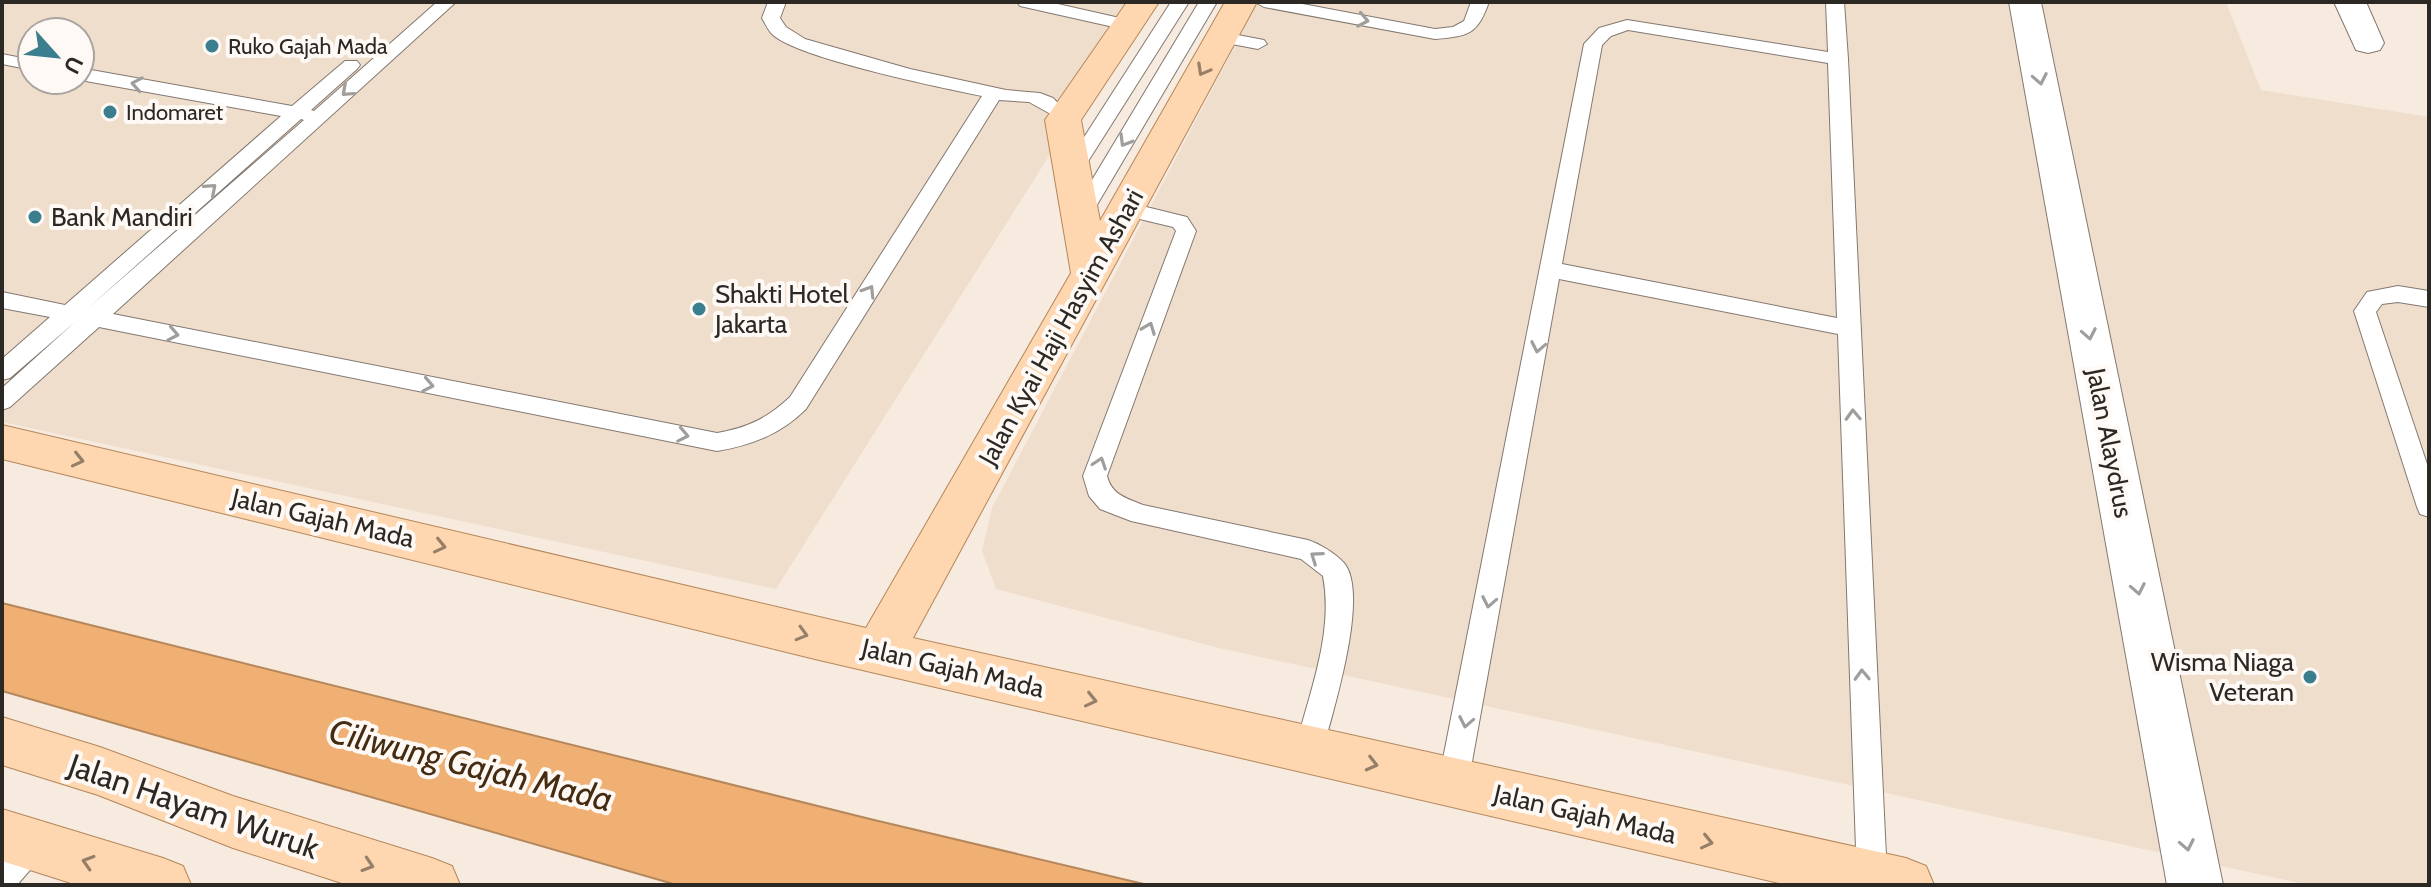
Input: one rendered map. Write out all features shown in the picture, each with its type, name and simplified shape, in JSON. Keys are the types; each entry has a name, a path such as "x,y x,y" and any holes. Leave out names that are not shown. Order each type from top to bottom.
{"main road":[{"name":"Jalan Kyai Haji Hasyim Ashari","path":"879,651 922,579 1241,2"},
{"path":"1091,274 1062,115 1135,14"},
{"name":"Jalan Gajah Mada","path":"2,442 879,651 1889,881"},
{"name":"Jalan Hayam Wuruk","path":"2,741 100,771 233,822 432,885"},
{"path":"12,853 163,885"}],"street":[{"name":"Jalan Alaydrus","path":"2025,2 2195,885"},
{"path":"2350,2 2368,43"}],"lane":[{"path":"2,372 421,2"},
{"path":"2,401 447,2"},
{"path":"777,2 771,18 779,31 799,43 906,74 1000,95 1008,106 1040,114 1062,115"},
{"path":"1026,2 1135,14"},
{"path":"1073,170 1180,2"},
{"path":"1081,215 1208,2"},
{"path":"1264,2 1435,34 1457,32 1472,24 1480,2"},
{"path":"1835,2 1851,329 1889,881"},
{"path":"1453,784 1553,270 1593,44 1605,32 1627,25 1839,59"},
{"path":"1222,37 1258,44"},
{"path":"96,77 318,117"},
{"path":"2,300 717,442 748,438 769,429 798,403 1000,95"},
{"path":"1126,209 1180,222 1186,231 1095,476 1098,489 1109,502 1140,514 1308,550 1335,571 1341,601 1334,652 1309,749"},
{"path":"1553,270 1851,329"},
{"path":"2429,299 2398,294 2375,297 2365,311 2429,507"}],"shaded area":[{"path":"2,2 1146,2 776,589 2,422"},
{"path":"1258,2 2226,2 2261,90 2429,117 2429,885 2309,885 1219,648 996,589 982,551 992,508"}],"water":[{"name":"Ciliwung Gajah Mada","path":"2,603 1148,885 677,885 2,691"}],"place":[{"name":"Ruko Gajah Mada","path":"212,46"},
{"name":"Indomaret","path":"110,112"},
{"name":"Bank Mandiri","path":"35,217"},
{"name":"Shakti Hotel Jakarta","path":"699,309"},
{"name":"Wisma Niaga Veteran","path":"2310,677"}]}
